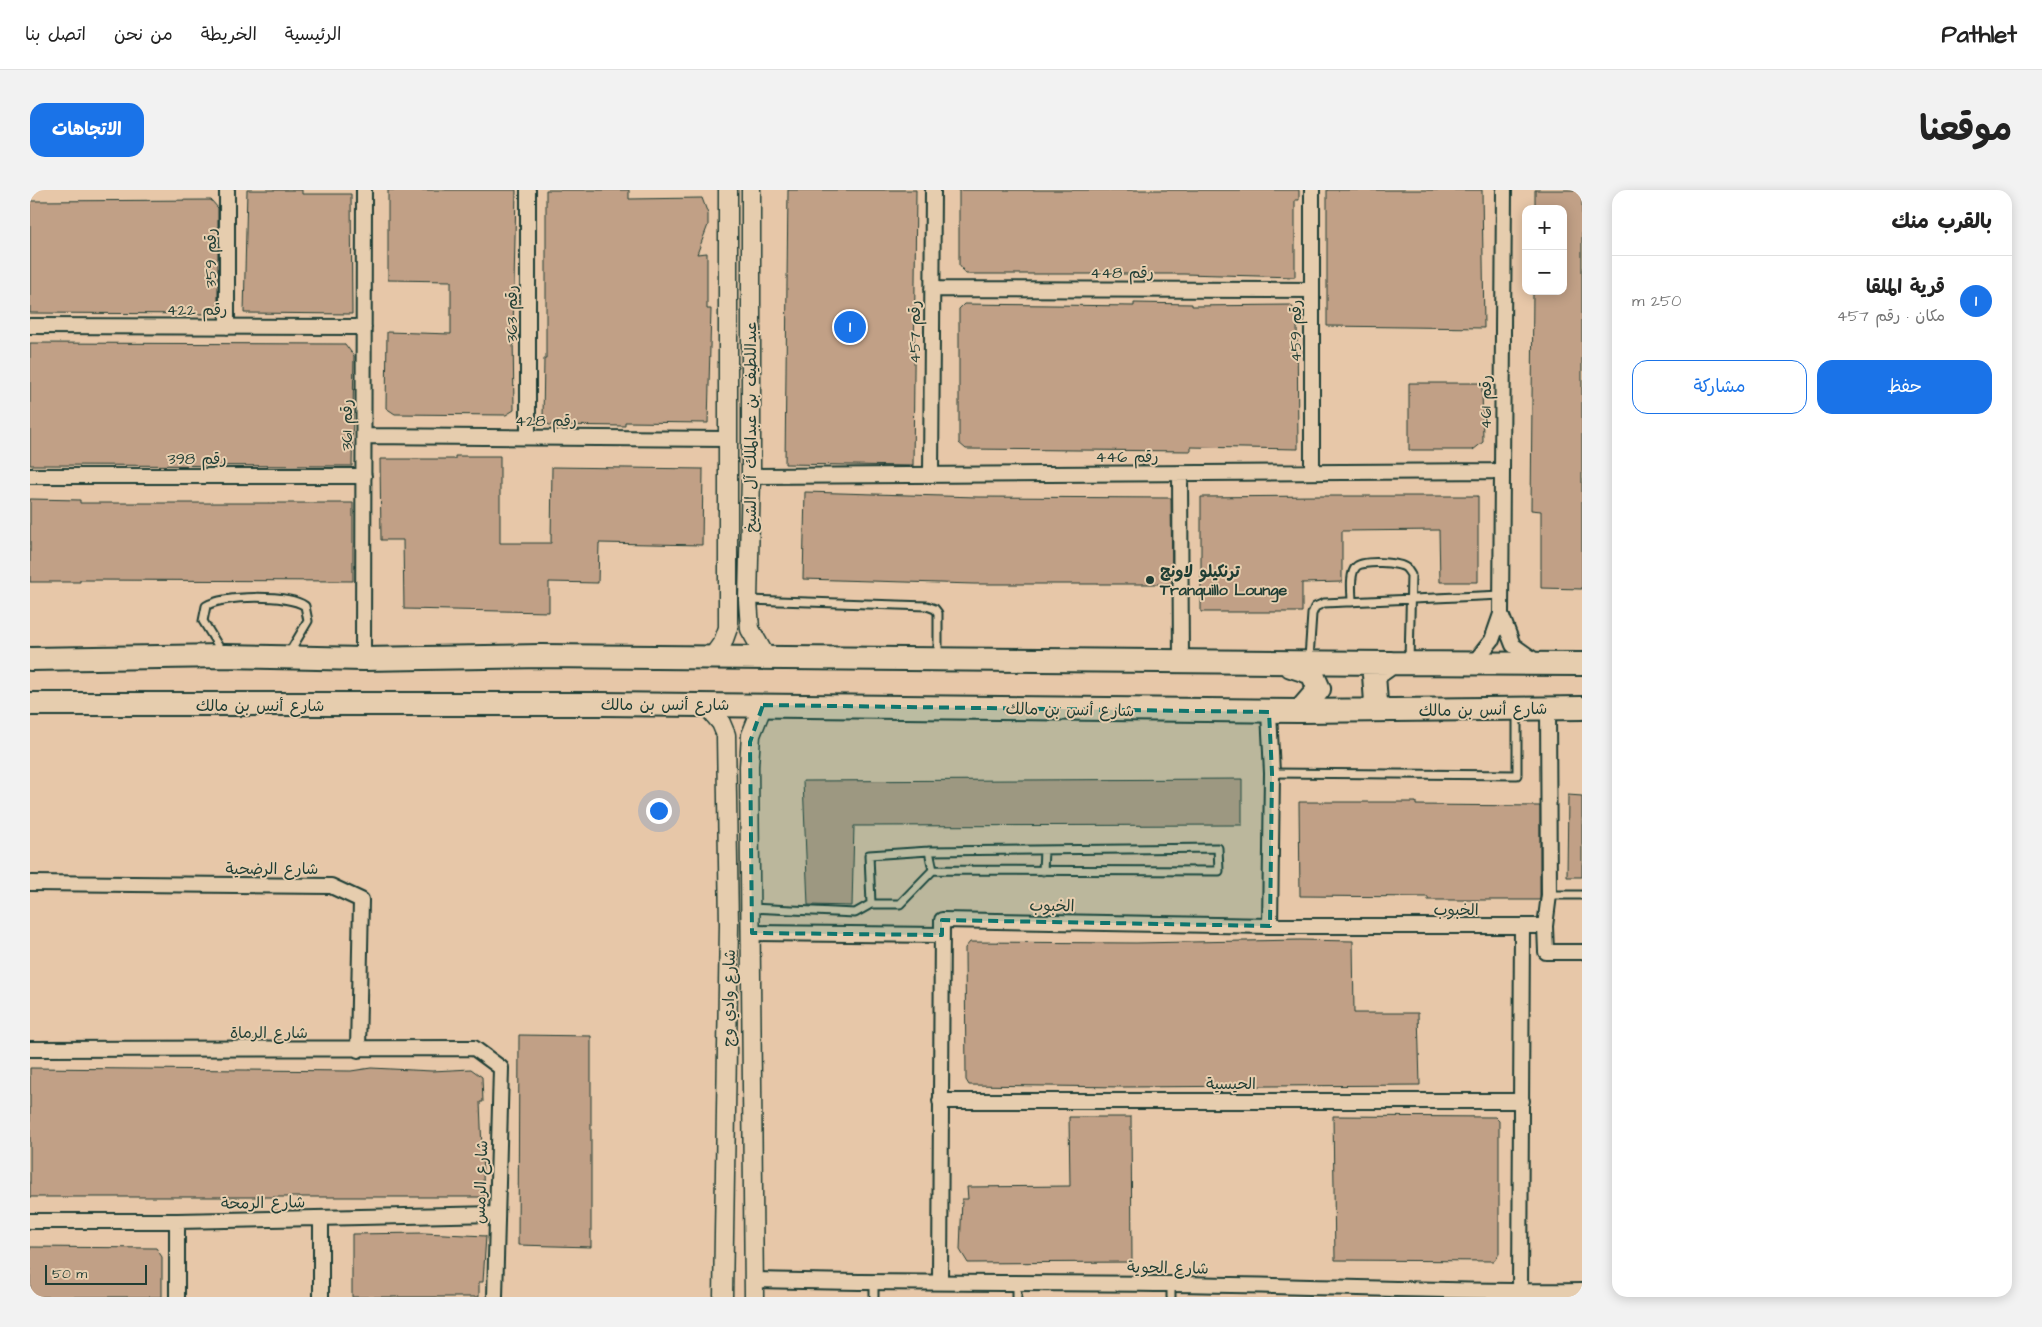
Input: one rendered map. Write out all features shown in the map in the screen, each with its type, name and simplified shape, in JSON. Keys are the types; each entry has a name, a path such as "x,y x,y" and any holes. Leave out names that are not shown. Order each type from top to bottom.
{"main road":[{"path":"30,659 225,656 363,659 541,656 1283,664 1582,664"},
{"path":"1383,710 1376,702 1374,675 1400,663"},
{"path":"1283,664 1312,673 1319,689 1300,711"},
{"name":"شارع أنس بن مالك","path":"31,704 763,705 1269,712 1582,708"}],"street":[{"name":"رقم 359","path":"227,190 227,327"},
{"name":"رقم 361","path":"363,659 364,190"},
{"name":"رقم 363","path":"528,190 528,437"},
{"name":"عبداللطيف بن عبدالملك آل الشيخ","path":"711,659 723,642 728,628 728,190"},
{"name":"عبداللطيف بن عبدالملك آل الشيخ","path":"751,190 751,476 748,594 750,628 767,659"},
{"name":"رقم 457","path":"931,475 933,190"},
{"name":"رقم 459","path":"1312,190 1312,472"},
{"name":"رقم 461","path":"1502,614 1504,190"},
{"name":"رقم 448","path":"932,288 1312,290"},
{"name":"رقم 422","path":"30,326 364,327"},
{"path":"727,397 751,397"},
{"name":"رقم 428","path":"364,436 727,439"},
{"name":"رقم 446","path":"751,476 1502,471"},
{"path":"1180,473 1181,663"},
{"name":"رقم 398","path":"30,476 364,476"},
{"path":"728,589 731,598 736,601 744,599 748,594"},
{"path":"1502,614 1512,646 1540,664"},
{"path":"1472,664 1492,640 1502,614"},
{"name":"شارع وادي وج","path":"706,705 725,729 727,766 729,925 723,1297"},
{"name":"شارع وادي وج","path":"754,1289 749,766 751,734 763,705"},
{"path":"1548,708 1549,895 1545,926 1546,952 1582,952"},
{"path":"1269,712 1272,773 1270,926"},
{"path":"727,766 749,766"},
{"name":"شارع الرضحية","path":"30,883 331,886 361,900 358,1050"},
{"name":"الخبوب","path":"942,935 942,920 1270,926 1545,926"},
{"path":"1520,1292 1522,926"},
{"path":"752,933 942,935 940,1281"},
{"name":"شارع الرماة","path":"30,1049 358,1050 474,1048 501,1068"},
{"name":"شارع الرمس","path":"495,1297 501,1068"},
{"name":"الحيسية","path":"940,1101 1522,1101"},
{"name":"شارع الرمحة","path":"30,1221 177,1221 496,1214"},
{"path":"321,1218 322,1297"},
{"path":"177,1221 177,1297"},
{"name":"شارع الحوية","path":"754,1289 874,1290 940,1281 1017,1290 1327,1293 1582,1291"}],"lane":[{"path":"1352,602 1353,572 1357,566 1364,563 1398,564 1406,567 1411,575 1410,598 1400,663"},
{"path":"748,594 935,608 938,613 938,661"},
{"path":"1309,664 1312,614 1315,607 1324,602 1502,595"},
{"path":"225,656 203,621 206,606 223,599 291,599 305,606 308,621 287,657"},
{"path":"1272,773 1517,775 1517,709"},
{"path":"750,908 855,913 871,904 900,904 933,870 1219,871 1218,848 929,851 869,855 871,904"},
{"path":"1043,871 1044,850"},
{"path":"929,851 933,870"},
{"path":"1549,895 1582,895"}],"highlighted area":[{"path":"763,705 1269,712 1272,773 1270,926 942,920 942,935 752,933 750,742"}],"building":[{"path":"247,190 302,190 302,194 351,194 352,314 244,313"},
{"path":"388,190 516,190 513,333 514,410 506,415 395,414 386,408 387,332 451,334 451,281 388,280"},
{"path":"546,190 629,190 629,199 702,198 708,214 708,225 697,254 707,253 707,309 711,309 708,423 625,422 625,426 549,425 543,418 544,359 546,359"},
{"path":"788,190 916,190 913,466 785,464"},
{"path":"959,190 1299,190 1299,200 1295,200 1295,277 1184,274 966,274 959,265"},
{"path":"1327,190 1482,190 1484,328 1327,326"},
{"path":"1535,190 1582,190 1582,589 1541,588 1541,511 1531,510 1533,295 1567,295 1567,205 1535,205"},
{"path":"211,200 218,208 218,307 211,314 30,313 30,201"},
{"path":"1134,303 1192,304 1192,306 1291,305 1297,314 1298,449 1191,447 1191,451 966,449 959,443 959,309 964,304 1134,306"},
{"path":"30,343 345,344 354,356 352,466 30,465"},
{"path":"1409,383 1482,383 1483,442 1473,450 1409,450"},
{"path":"455,456 500,456 500,543 551,543 552,467 703,469 702,545 599,543 598,583 549,582 549,612 404,609 403,540 381,540 380,459 455,459"},
{"path":"805,492 977,497 1171,498 1172,584 974,584 803,579"},
{"path":"1478,496 1478,582 1440,582 1439,530 1342,531 1342,582 1302,583 1302,612 1201,612 1201,497"},
{"path":"30,499 80,500 80,503 353,503 353,581 80,580 80,582 30,582"},
{"path":"1242,779 1242,825 854,826 852,906 808,905 803,781"},
{"path":"1568,795 1582,796 1582,877 1567,877"},
{"path":"1299,802 1416,802 1416,805 1540,806 1540,900 1428,900 1428,897 1300,896"},
{"path":"1353,941 1354,1013 1418,1013 1420,1085 1124,1087 969,1085 966,1080 965,948 970,942 1136,943"},
{"path":"519,1035 591,1036 591,1247 518,1245"},
{"path":"30,1068 351,1071 371,1068 432,1071 471,1069 482,1077 483,1102 480,1102 484,1197 30,1197"},
{"path":"1333,1116 1495,1117 1499,1121 1499,1254 1494,1261 1335,1260"},
{"path":"1069,1117 1131,1117 1132,1262 968,1263 960,1250 962,1199 968,1199 967,1187 1070,1186"},
{"path":"424,1233 486,1236 483,1282 479,1282 479,1297 352,1297 352,1234"},
{"path":"30,1247 156,1248 162,1257 162,1297 30,1297"}],"place":[{"name":"قرية الملقا","path":"850,327"},
{"name":"ترنكيلو لاونج Tranquillo Lounge","path":"1150,580"}]}
